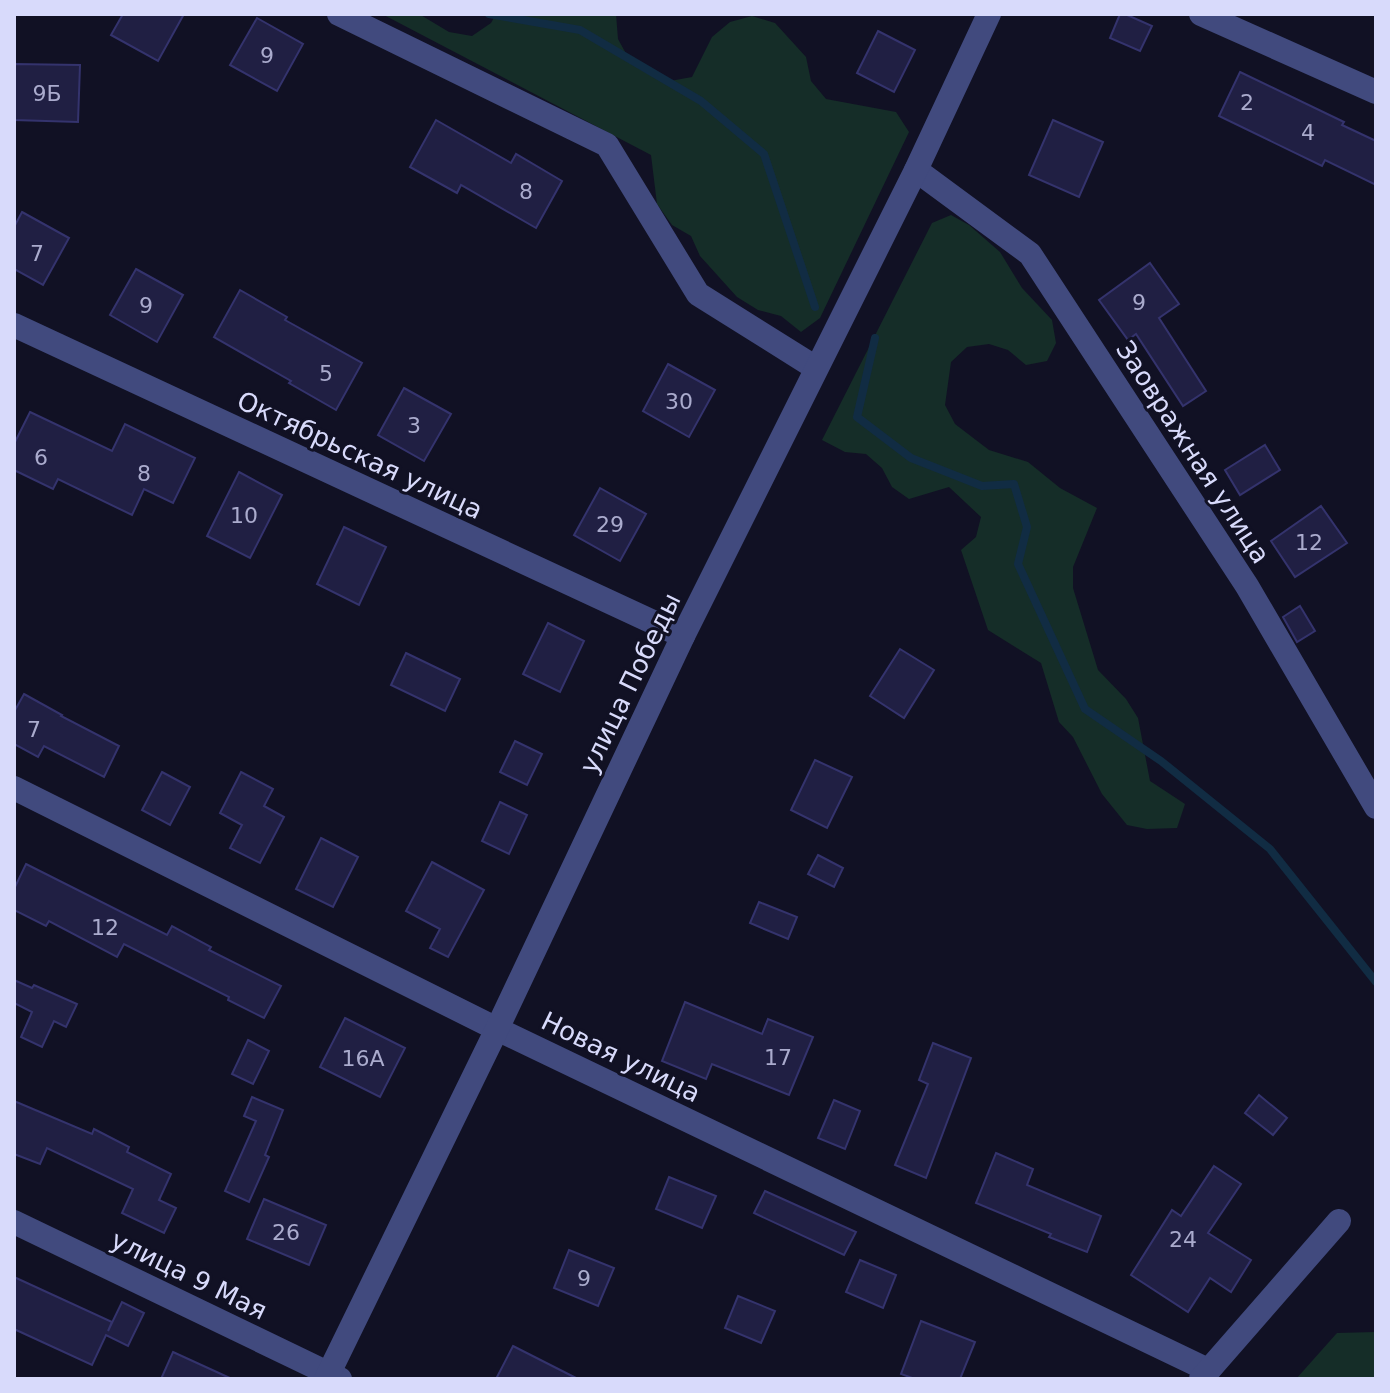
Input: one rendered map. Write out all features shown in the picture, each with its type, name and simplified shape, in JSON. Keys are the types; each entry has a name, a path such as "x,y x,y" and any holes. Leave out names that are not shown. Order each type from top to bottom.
{"street":[{"path":"339,14 607,145 698,294 816,368"},
{"name":"улица Победы","path":"332,1377 683,636 916,170 989,14"},
{"path":"1201,14 1376,92"},
{"name":"Заовражная улица","path":"916,170 1030,254 1247,586 1376,807"},
{"name":"Октябрьская улица","path":"14,325 683,636"},
{"name":"Новая улица","path":"14,788 497,1029 1204,1375"},
{"path":"1204,1375 1339,1221"},
{"name":"улица 9 Мая","path":"14,1222 332,1377"}],"green space":[{"path":"382,14 419,14 449,32 472,36 491,23 496,14 616,14 618,39 629,59 646,72 670,81 692,77 712,37 730,22 752,16 775,23 806,57 811,81 826,99 896,112 909,132 820,318 801,332 781,316 758,310 737,297 700,256 691,236 672,225 657,204 651,155"},
{"path":"951,215 969,225 1000,252 1022,288 1052,320 1056,343 1047,361 1026,365 1008,350 989,344 967,347 951,362 945,405 955,424 989,450 1028,462 1060,488 1097,508 1073,567 1073,588 1098,670 1126,699 1138,718 1150,781 1185,804 1177,828 1147,829 1127,825 1102,794 1073,737 1059,722 1041,663 988,630 961,550 976,537 981,517 949,487 909,499 892,487 882,468 866,454 845,452 822,440 932,223"},
{"path":"1376,1332 1376,1379 1296,1379 1337,1333"}],"building":[{"path":"123,14 184,14 158,61 111,35"},
{"path":"1120,14 1152,26 1140,51 1110,38"},
{"path":"257,18 303,44 277,91 230,65"},
{"path":"878,31 915,50 894,92 857,73"},
{"path":"14,64 80,65 78,122 14,120"},
{"path":"1240,72 1344,122 1342,125 1376,141 1376,185 1325,160 1322,166 1219,116"},
{"path":"436,120 511,163 516,154 562,181 536,228 461,185 457,193 410,167"},
{"path":"1053,120 1103,142 1079,197 1029,175"},
{"path":"22,212 69,238 43,285 14,269 14,227"},
{"path":"1150,263 1179,304 1159,318 1206,391 1183,406 1136,334 1128,340 1099,300"},
{"path":"136,269 183,295 157,342 110,315"},
{"path":"240,290 287,317 285,320 362,363 336,410 214,337"},
{"path":"668,364 715,390 689,437 643,411"},
{"path":"404,388 451,414 424,461 378,435"},
{"path":"30,412 112,451 125,424 195,458 173,503 144,489 132,515 58,479 53,489 14,470 14,444"},
{"path":"1265,445 1280,470 1240,495 1225,470"},
{"path":"239,472 282,495 250,558 207,536"},
{"path":"600,488 646,514 620,561 574,535"},
{"path":"1321,506 1347,543 1295,577 1271,541"},
{"path":"344,527 386,547 359,605 317,584"},
{"path":"1300,606 1315,631 1297,642 1283,617"},
{"path":"548,623 584,641 560,692 523,674"},
{"path":"900,649 934,670 904,718 870,696"},
{"path":"406,653 460,679 445,711 391,685"},
{"path":"24,694 119,746 104,777 44,746 38,757 14,744 14,712"},
{"path":"515,741 542,754 527,785 500,772"},
{"path":"815,760 852,777 827,828 791,810"},
{"path":"162,772 190,787 170,825 142,810"},
{"path":"241,772 273,789 264,806 284,817 260,863 230,848 242,825 220,813"},
{"path":"500,802 527,815 509,854 482,841"},
{"path":"321,838 358,857 333,907 296,889"},
{"path":"818,855 843,868 834,887 808,874"},
{"path":"432,862 484,890 448,957 430,948 440,929 406,911"},
{"path":"26,864 167,935 172,926 211,947 209,950 281,986 264,1018 124,944 117,957 49,921 46,926 14,910 14,889"},
{"path":"759,902 797,917 788,939 750,923"},
{"path":"14,980 32,988 34,985 77,1004 66,1027 54,1021 42,1047 21,1037 32,1012 14,1003"},
{"path":"685,1002 762,1034 768,1019 813,1037 789,1095 712,1064 706,1079 662,1061"},
{"path":"345,1018 405,1048 380,1097 320,1067"},
{"path":"248,1040 269,1051 253,1084 232,1074"},
{"path":"933,1043 971,1058 926,1178 895,1165 928,1084 919,1080"},
{"path":"1259,1095 1287,1118 1273,1135 1245,1113"},
{"path":"252,1097 283,1110 265,1155 269,1157 249,1202 225,1191 256,1121 244,1116"},
{"path":"834,1100 860,1111 845,1149 818,1138"},
{"path":"14,1101 92,1134 94,1129 129,1147 127,1152 171,1174 159,1200 176,1208 164,1233 122,1213 133,1189 47,1148 40,1164 14,1154"},
{"path":"996,1153 1033,1169 1027,1185 1101,1216 1087,1252 976,1203"},
{"path":"1214,1166 1241,1184 1208,1233 1251,1260 1231,1292 1210,1278 1188,1312 1131,1275 1172,1210 1181,1216"},
{"path":"669,1177 716,1196 702,1228 656,1209"},
{"path":"765,1191 856,1232 844,1255 754,1213"},
{"path":"264,1199 326,1225 309,1265 247,1239"},
{"path":"569,1250 614,1268 598,1306 554,1288"},
{"path":"860,1260 896,1275 883,1308 846,1292"},
{"path":"14,1277 112,1322 108,1331 122,1302 144,1313 128,1346 106,1335 92,1365 14,1329"},
{"path":"738,1296 775,1311 761,1343 725,1328"},
{"path":"921,1321 975,1342 960,1379 915,1379 901,1374"},
{"path":"513,1346 578,1379 496,1379"},
{"path":"173,1352 232,1379 161,1379"}],"waterway":[{"path":"489,14 580,30 701,101 764,154 815,307"},
{"path":"875,338 857,417 911,458 982,486 1014,484 1027,527 1018,564 1085,709 1161,761 1270,849 1376,982"}]}
